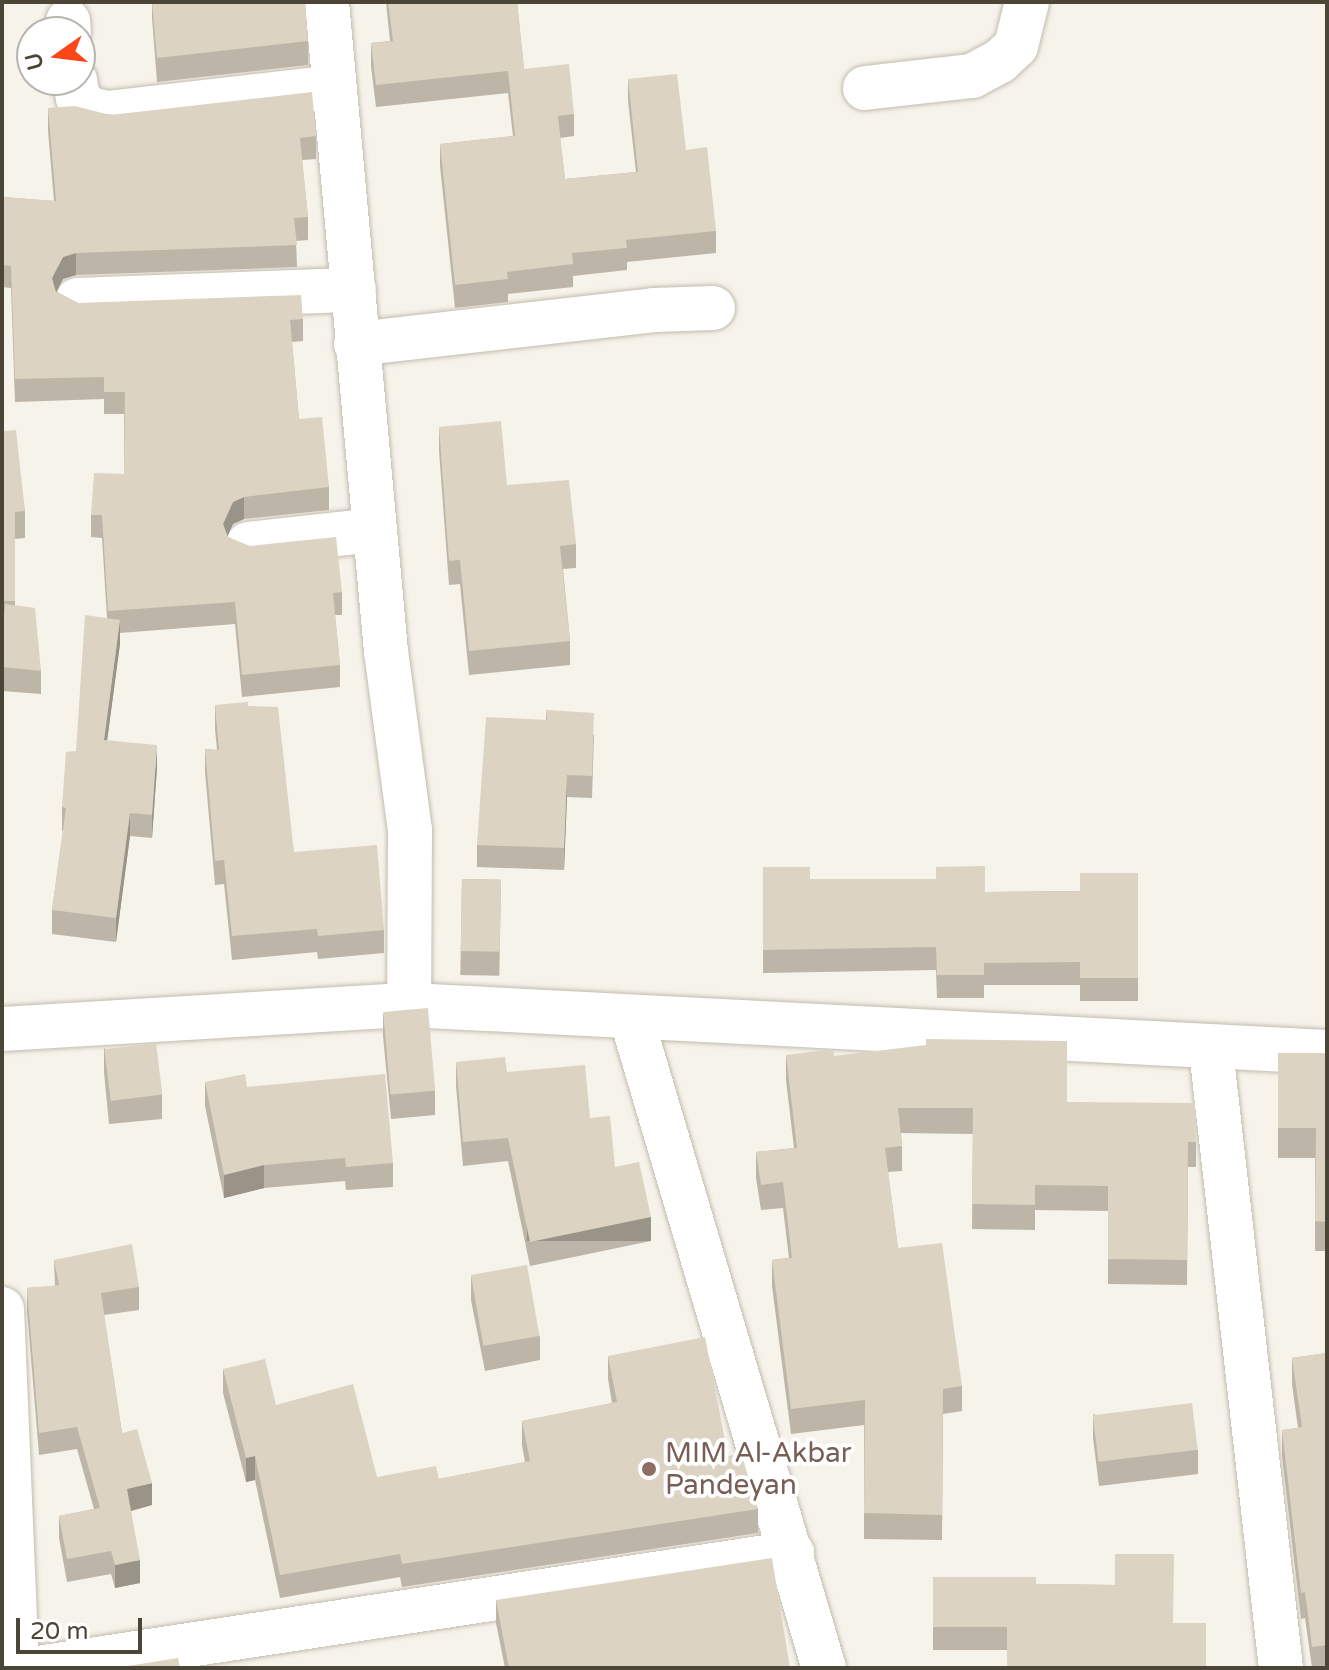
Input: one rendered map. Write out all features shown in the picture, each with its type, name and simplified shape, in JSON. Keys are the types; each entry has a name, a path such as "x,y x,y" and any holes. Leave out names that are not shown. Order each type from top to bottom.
{"street":[{"path":"327,2 374,530 410,830 409,1005"},
{"path":"865,88 972,76 1000,61 1016,46 1027,2"},
{"path":"78,96 90,109 107,113 334,87"},
{"path":"77,300 354,290"},
{"path":"356,344 654,310 713,308"},
{"path":"248,544 374,530"},
{"path":"2,1029 409,1005 632,1020 1211,1050 1327,1052"},
{"path":"632,1020 824,1668"},
{"path":"1211,1050 1281,1668"},
{"path":"2,1309 9,1591 17,1668"},
{"path":"38,1668 792,1553"}],"building":[{"path":"152,2 305,2 308,41 157,58"},
{"path":"388,2 517,2 524,69 569,64 574,114 558,116 565,179 638,172 628,79 677,74 686,150 707,147 716,231 626,240 627,248 572,253 573,264 507,272 508,279 455,285 440,144 515,136 508,71 376,85 371,43 393,41"},
{"path":"312,92 316,136 300,138 308,217 294,218 297,245 76,253 63,257 52,278 56,292 78,303 301,295 303,319 290,320 299,419 322,417 329,487 244,497 233,502 223,524 228,537 250,546 336,537 342,592 333,593 340,665 242,675 235,602 108,611 102,515 91,515 94,473 124,474 125,392 104,392 104,377 15,379 11,266 2,265 2,197 56,201 48,108 75,106 110,115"},
{"path":"501,421 507,485 569,480 576,544 560,546 570,641 469,651 460,560 449,561 439,427"},
{"path":"16,430 25,511 15,512 15,601 2,601 2,431"},
{"path":"5,604 35,608 41,671 2,667"},
{"path":"85,615 120,620 104,740 157,745 152,815 130,813 116,918 52,910 66,808 62,807 66,752 76,751"},
{"path":"248,702 248,706 278,707 294,852 377,845 384,930 318,936 317,929 232,936 224,860 215,861 205,749 219,750 215,705"},
{"path":"546,710 594,713 592,776 567,775 564,848 477,845 486,717 547,720"},
{"path":"985,866 985,892 1080,891 1080,873 1138,873 1138,978 1080,978 1080,962 984,963 984,975 937,975 936,947 763,950 763,867 810,867 810,879 936,879 936,867"},
{"path":"462,879 501,880 500,952 461,951"},
{"path":"428,1008 435,1091 390,1095 383,1012"},
{"path":"926,1039 1067,1041 1067,1102 1195,1103 1196,1142 1188,1142 1187,1260 1108,1259 1108,1186 1035,1185 1035,1205 972,1204 973,1108 898,1108 902,1146 885,1148 898,1248 942,1243 962,1386 943,1389 942,1515 864,1513 865,1400 791,1409 772,1260 792,1258 783,1182 761,1185 756,1152 797,1148 786,1055 833,1049 834,1056 926,1045"},
{"path":"156,1043 162,1095 111,1101 104,1049"},
{"path":"1278,1053 1327,1053 1327,1222 1315,1221 1316,1128 1278,1128"},
{"path":"505,1057 507,1072 585,1065 590,1118 610,1116 615,1167 639,1162 651,1217 530,1242 508,1138 463,1142 456,1062"},
{"path":"245,1074 247,1087 385,1074 393,1163 346,1167 345,1158 264,1165 224,1175 205,1082"},
{"path":"132,1244 139,1287 101,1293 122,1433 137,1429 152,1483 127,1489 140,1560 115,1565 111,1551 67,1559 59,1516 100,1508 77,1427 39,1433 27,1288 59,1285 54,1260"},
{"path":"527,1265 540,1336 483,1346 471,1275"},
{"path":"705,1337 728,1456 741,1453 758,1509 402,1564 400,1554 280,1575 255,1456 246,1458 223,1369 265,1359 276,1405 353,1384 377,1477 436,1466 439,1479 530,1461 522,1421 617,1402 608,1356"},
{"path":"1327,1353 1327,1645 1312,1647 1305,1592 1301,1593 1282,1430 1302,1427 1292,1358"},
{"path":"1192,1403 1198,1450 1098,1462 1093,1415"},
{"path":"1115,1554 1174,1554 1173,1623 1206,1623 1206,1668 1007,1668 1007,1627 933,1627 933,1577 1036,1577 1036,1584 1115,1585"},
{"path":"772,1558 790,1668 509,1668 496,1600"},
{"path":"178,1658 180,1668 115,1668"}],"place":[{"name":"MIM Al-Akbar Pandeyan","path":"649,1469"}]}
